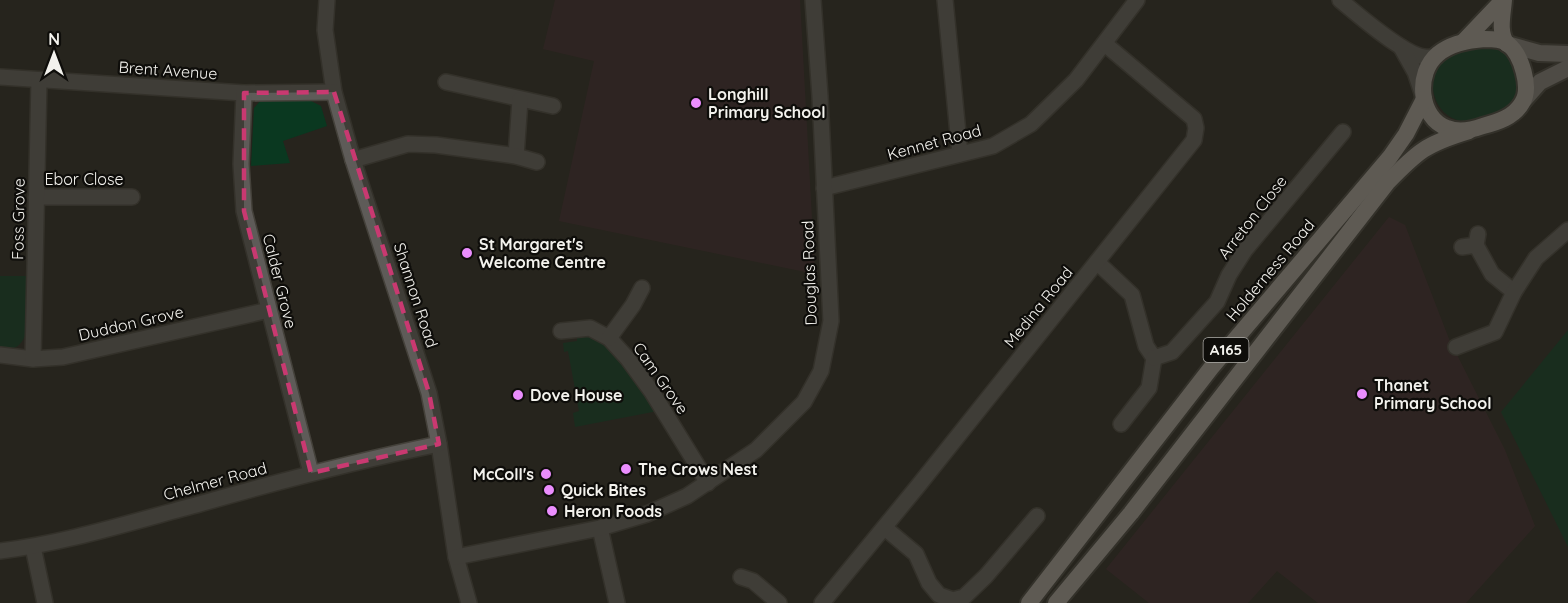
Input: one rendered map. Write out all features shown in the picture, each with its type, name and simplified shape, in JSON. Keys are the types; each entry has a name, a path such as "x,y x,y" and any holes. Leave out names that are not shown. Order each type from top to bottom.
{"highway":[{"path":"1462,43 1503,0"},
{"path":"1503,0 1504,40 1515,53 1524,73 1524,100"},
{"path":"1442,51 1462,43 1485,39 1508,44"},
{"name":"A165","path":"1442,51 1432,60 1427,71 1424,98 1430,114 1440,125 1452,130 1469,131"},
{"name":"Holderness Road","path":"1029,603 1211,368 1390,157 1406,134 1424,98"},
{"name":"A165","path":"1056,603 1131,513 1387,183 1419,151 1439,140 1498,122 1509,116 1524,100"}],"main road":[{"path":"1508,44 1539,53 1568,54"},
{"path":"1524,100 1540,82 1568,68"}],"street":[{"name":"Shannon Road","path":"327,0 325,30 334,92 429,393 440,444 456,557 469,603"},
{"name":"Douglas Road","path":"456,557 600,528 647,514 687,496 756,450 804,402 821,370 831,321 813,0"},
{"path":"945,0 960,154"},
{"path":"1340,0 1401,47 1424,57 1430,57 1442,51"},
{"name":"Kennet Road","path":"824,188 993,146 1031,124 1076,80 1135,1"},
{"name":"Medina Road","path":"822,603 885,528 1194,140 1196,128 1194,119 1105,44"},
{"path":"1401,47 1415,72 1424,98"},
{"name":"Brent Avenue","path":"0,77 244,93 334,92"},
{"name":"Foss Grove","path":"33,359 39,80"},
{"path":"446,82 553,106"},
{"name":"Calder Grove","path":"244,93 241,164 244,211 311,473"},
{"path":"516,156 520,100"},
{"name":"Arreton Close","path":"1154,358 1172,352 1217,302 1229,275 1245,250 1334,151 1343,132"},
{"path":"354,160 408,144 436,145 516,156 537,162"},
{"name":"Ebor Close","path":"36,197 132,197"},
{"path":"1456,347 1495,332 1514,292 1536,258 1568,230"},
{"path":"1472,242 1492,274 1514,292"},
{"path":"1097,262 1132,294 1146,346 1154,358 1149,387 1121,424"},
{"path":"609,338 633,305 642,288"},
{"name":"Duddon Grove","path":"0,355 33,359 63,357 269,310"},
{"name":"Cam Grove","path":"561,331 590,328 609,338 652,392 708,483"},
{"name":"Chelmer Road","path":"0,551 33,547 311,473 440,444"},
{"path":"885,528 916,554 939,599 953,600 964,597 1035,524"},
{"path":"600,528 617,603"},
{"path":"33,547 45,603"},
{"path":"741,577 760,586 779,603"}],"highlighted area":[{"path":"334,92 429,393 439,444 311,473 244,211 244,93"}],"shaded area":[{"name":"Longhill Primary School","path":"555,0 800,0 815,274 559,221 594,61 543,49"},
{"name":"Thanet Primary School","path":"1389,217 1405,225 1449,339 1505,450 1535,526 1466,603 1318,603 1277,571 1248,603 1149,603 1106,569"}],"green space":[{"path":"1483,47 1496,49 1510,59 1517,77 1516,93 1509,105 1495,114 1472,121 1457,120 1441,109 1436,100 1433,91 1435,72 1448,57 1465,50"},
{"path":"268,97 309,100 321,106 327,126 283,141 290,163 251,166 254,108"},
{"path":"0,276 28,276 28,324 20,344 12,349 0,349"},
{"path":"1568,330 1568,547 1501,412"},
{"path":"585,333 609,343 658,411 575,427 573,413 579,411 568,351 564,352 563,343 577,341 577,337"}],"place":[{"name":"Longhill Primary School","path":"696,103"},
{"name":"St Margaret's Welcome Centre","path":"467,253"},
{"name":"Thanet Primary School","path":"1362,394"},
{"name":"Dove House","path":"518,395"},
{"name":"The Crows Nest","path":"626,469"},
{"name":"McColl's","path":"546,474"},
{"name":"Quick Bites","path":"549,490"},
{"name":"Heron Foods","path":"552,511"}]}
